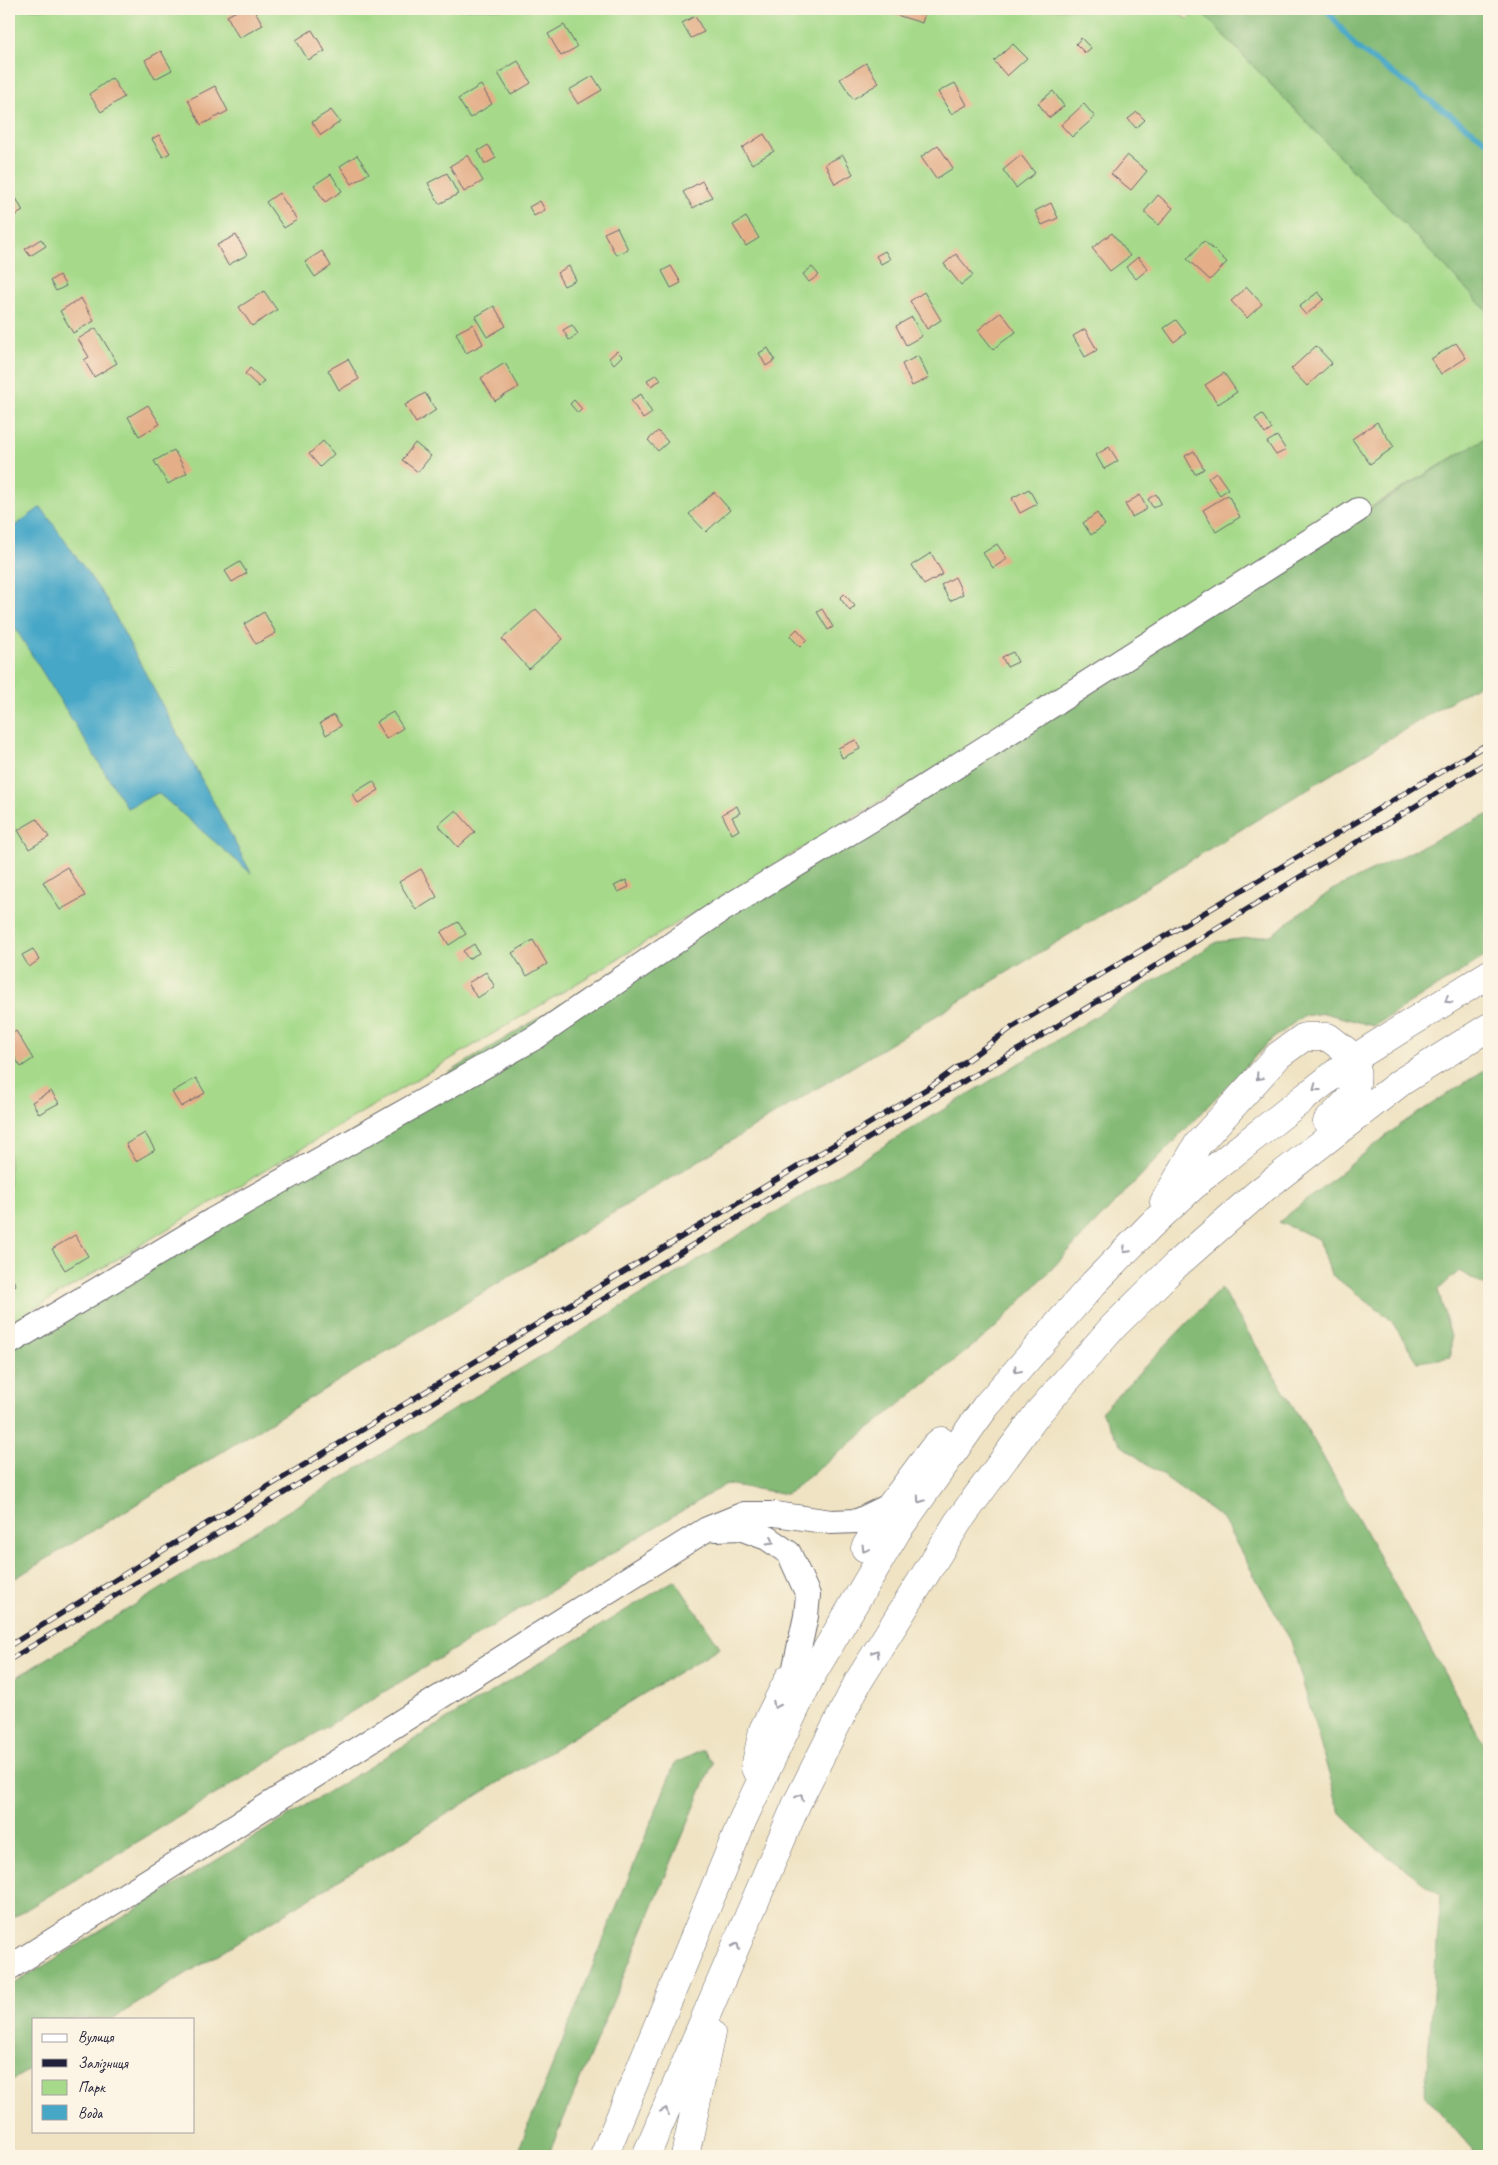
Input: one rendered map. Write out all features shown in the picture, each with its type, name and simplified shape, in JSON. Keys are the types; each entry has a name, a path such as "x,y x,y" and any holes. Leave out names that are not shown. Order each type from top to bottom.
{"highway":[{"path":"604,2156 743,1819 810,1676 897,1531 986,1406 1094,1283 1150,1226 1202,1178 1355,1058 1489,974"},
{"path":"646,2156 797,1803 858,1682 958,1522 1038,1413 1113,1327 1175,1266 1258,1193 1401,1082 1489,1027"},
{"path":"1150,1226 1198,1144 1279,1055 1304,1037 1328,1037 1355,1058 1358,1080 1352,1096 1258,1193"},
{"path":"743,1819 763,1730 795,1667 891,1505 935,1446 986,1406"},
{"path":"685,2156 723,1974"}],"street":[{"path":"9,1343 213,1220 536,1037 719,912 894,806 1358,510"},
{"path":"9,1968 707,1529 744,1514 775,1514 831,1522 858,1521 891,1505"},
{"path":"707,1529 740,1528 767,1538 789,1553 808,1595 806,1616 795,1667"}],"green space":[{"path":"9,9 1171,9 1187,19 1199,9 1489,313 1489,436 9,1324"},
{"path":"1199,9 1489,9 1489,313"},
{"path":"1489,436 1489,678 9,1582 9,1342"},
{"path":"1489,814 1489,954 1374,1026 1324,1013 1303,1016 1270,1041 993,1330 787,1494 726,1484 9,1920 9,1682 1217,942 1271,935 1332,890"},
{"path":"1489,1067 1489,1288 1459,1271 1438,1290 1451,1337 1451,1357 1418,1362 1390,1319 1331,1274 1319,1239 1279,1222 1401,1124"},
{"path":"1221,1288 1313,1439 1489,1753 1489,2156 1478,2156 1425,2095 1441,1895 1378,1849 1340,1813 1291,1641 1222,1518 1122,1446 1101,1412"},
{"path":"675,1580 720,1647 114,2018 32,2018 32,2068 9,2082 9,1987"},
{"path":"703,1750 713,1763 548,2156 516,2156 675,1763"}],"water":[{"path":"41,507 106,599 251,873 158,793 127,808 9,618 9,530"}],"building":[{"path":"240,9 254,9 263,25 239,38 227,16"},
{"path":"881,9 926,9 922,23"},
{"path":"695,16 704,32 691,38 682,23"},
{"path":"564,25 577,47 561,56 548,34"},
{"path":"312,30 325,51 308,60 296,40"},
{"path":"1081,38 1091,48 1085,53 1076,44"},
{"path":"1013,44 1027,58 1007,76 994,61"},
{"path":"161,51 172,70 155,79 145,60"},
{"path":"518,61 531,83 511,95 498,73"},
{"path":"866,63 879,83 853,99 840,79"},
{"path":"593,76 602,90 578,104 569,90"},
{"path":"112,78 124,97 101,112 89,94"},
{"path":"955,83 967,105 951,114 938,92"},
{"path":"481,85 492,104 470,118 458,99"},
{"path":"215,86 228,111 201,125 188,100"},
{"path":"1053,91 1064,106 1049,118 1038,103"},
{"path":"1084,104 1095,117 1072,137 1061,125"},
{"path":"331,110 340,122 321,135 312,122"},
{"path":"1137,112 1145,120 1136,128 1128,119"},
{"path":"764,134 774,151 752,164 742,148"},
{"path":"159,135 170,153 163,157 152,139"},
{"path":"488,145 496,158 485,164 478,151"},
{"path":"938,145 953,168 936,179 921,157"},
{"path":"357,155 369,173 352,184 340,166"},
{"path":"468,155 483,181 464,192 450,166"},
{"path":"843,155 853,174 835,184 825,164"},
{"path":"1021,155 1035,173 1016,188 1003,170"},
{"path":"1127,155 1147,171 1131,190 1111,174"},
{"path":"447,173 458,194 439,204 428,183"},
{"path":"331,174 342,191 325,202 314,185"},
{"path":"702,181 712,197 693,208 683,192"},
{"path":"279,193 297,220 284,228 266,202"},
{"path":"1158,195 1173,208 1159,225 1144,212"},
{"path":"16,198 23,211 11,218 9,202"},
{"path":"540,201 545,210 534,216 529,207"},
{"path":"1051,203 1058,218 1042,225 1035,211"},
{"path":"746,217 759,238 746,246 733,225"},
{"path":"617,227 628,249 616,255 604,233"},
{"path":"1112,233 1130,256 1110,271 1092,248"},
{"path":"236,235 247,255 228,265 217,245"},
{"path":"41,239 46,246 30,256 25,249"},
{"path":"1204,241 1227,262 1210,280 1187,259"},
{"path":"322,251 331,266 315,277 305,262"},
{"path":"885,251 890,259 881,264 876,256"},
{"path":"956,254 973,275 961,285 944,264"},
{"path":"1138,257 1148,269 1136,279 1126,267"},
{"path":"569,266 576,280 564,286 557,273"},
{"path":"671,266 681,283 671,288 662,271"},
{"path":"812,267 819,275 809,282 803,274"},
{"path":"59,275 66,286 56,291 50,281"},
{"path":"1247,287 1262,304 1247,318 1231,301"},
{"path":"264,291 277,310 252,326 239,307"},
{"path":"924,292 941,320 927,329 910,301"},
{"path":"1318,292 1324,299 1306,315 1299,307"},
{"path":"81,298 94,321 73,333 60,311"},
{"path":"494,306 506,326 487,337 475,317"},
{"path":"1001,312 1016,332 993,349 978,330"},
{"path":"912,317 922,336 906,345 896,326"},
{"path":"1176,320 1186,333 1174,342 1164,328"},
{"path":"473,324 483,344 466,353 456,333"},
{"path":"572,325 578,334 569,340 563,330"},
{"path":"96,328 117,363 94,377 84,360 89,357 78,339"},
{"path":"1085,329 1097,350 1085,357 1073,336"},
{"path":"1456,343 1466,358 1441,374 1431,359"},
{"path":"1316,346 1332,363 1307,386 1291,369"},
{"path":"768,348 775,360 766,366 759,353"},
{"path":"617,351 622,356 614,364 609,358"},
{"path":"918,356 929,378 912,386 902,364"},
{"path":"348,359 359,379 339,390 328,370"},
{"path":"505,363 519,387 495,401 481,378"},
{"path":"250,368 264,381 259,387 245,374"},
{"path":"1224,373 1237,392 1218,404 1205,385"},
{"path":"657,374 661,380 651,386 647,380"},
{"path":"425,393 436,410 416,423 405,405"},
{"path":"641,394 652,413 643,419 631,400"},
{"path":"574,400 582,409 578,413 570,404"},
{"path":"148,405 160,424 139,436 128,417"},
{"path":"1262,414 1272,429 1265,434 1255,419"},
{"path":"1377,422 1394,447 1370,464 1352,439"},
{"path":"658,431 668,442 658,451 648,440"},
{"path":"1277,436 1286,450 1276,455 1267,442"},
{"path":"323,441 334,454 320,467 309,454"},
{"path":"415,443 431,456 418,472 402,460"},
{"path":"1109,447 1118,461 1104,469 1096,455"},
{"path":"174,450 187,473 168,484 154,461"},
{"path":"1194,451 1204,469 1195,474 1185,456"},
{"path":"1216,472 1228,489 1220,495 1208,478"},
{"path":"1029,489 1037,504 1020,513 1012,498"},
{"path":"714,492 730,510 706,532 689,514"},
{"path":"1156,494 1161,503 1153,508 1148,499"},
{"path":"1140,495 1147,509 1132,517 1125,504"},
{"path":"1228,495 1240,517 1216,532 1203,510"},
{"path":"1097,513 1105,525 1091,535 1083,523"},
{"path":"997,544 1007,559 993,568 983,553"},
{"path":"931,553 943,574 924,585 912,565"},
{"path":"240,562 247,573 232,582 225,571"},
{"path":"955,577 963,594 950,601 941,585"},
{"path":"844,594 855,606 850,611 840,598"},
{"path":"536,609 563,639 529,669 502,639"},
{"path":"822,609 833,627 828,630 817,612"},
{"path":"264,612 276,633 256,644 244,624"},
{"path":"797,629 807,640 800,647 790,636"},
{"path":"1013,652 1018,662 1007,667 1002,657"},
{"path":"393,712 403,728 386,739 376,722"},
{"path":"334,715 341,726 326,735 320,723"},
{"path":"856,740 860,749 842,758 838,748"},
{"path":"373,781 379,790 358,803 352,794"},
{"path":"737,806 740,813 732,817 739,830 732,834 722,814"},
{"path":"456,810 475,832 458,847 438,825"},
{"path":"37,819 49,837 29,849 18,830"},
{"path":"67,867 85,896 60,910 43,882"},
{"path":"421,869 437,897 416,910 399,882"},
{"path":"626,880 629,887 618,892 614,886"},
{"path":"458,922 466,934 449,945 441,932"},
{"path":"533,940 547,964 527,976 512,953"},
{"path":"474,944 479,953 468,959 463,951"},
{"path":"33,949 39,960 29,967 22,955"},
{"path":"486,972 495,987 477,998 468,983"},
{"path":"16,1031 33,1059 21,1067 9,1048 9,1036"},
{"path":"196,1078 205,1093 181,1107 172,1092"},
{"path":"51,1091 59,1103 39,1114 32,1102"},
{"path":"145,1133 155,1150 136,1161 126,1144"},
{"path":"75,1235 88,1256 65,1270 52,1249"},
{"path":"9,1274 16,1285 9,1290"}],"waterway":[{"path":"1326,9 1356,47 1489,143"}],"railway":[{"path":"9,1646 173,1544 933,1085 1011,1028 1489,743"},
{"path":"9,1660 938,1096 1023,1047 1489,761"}]}
